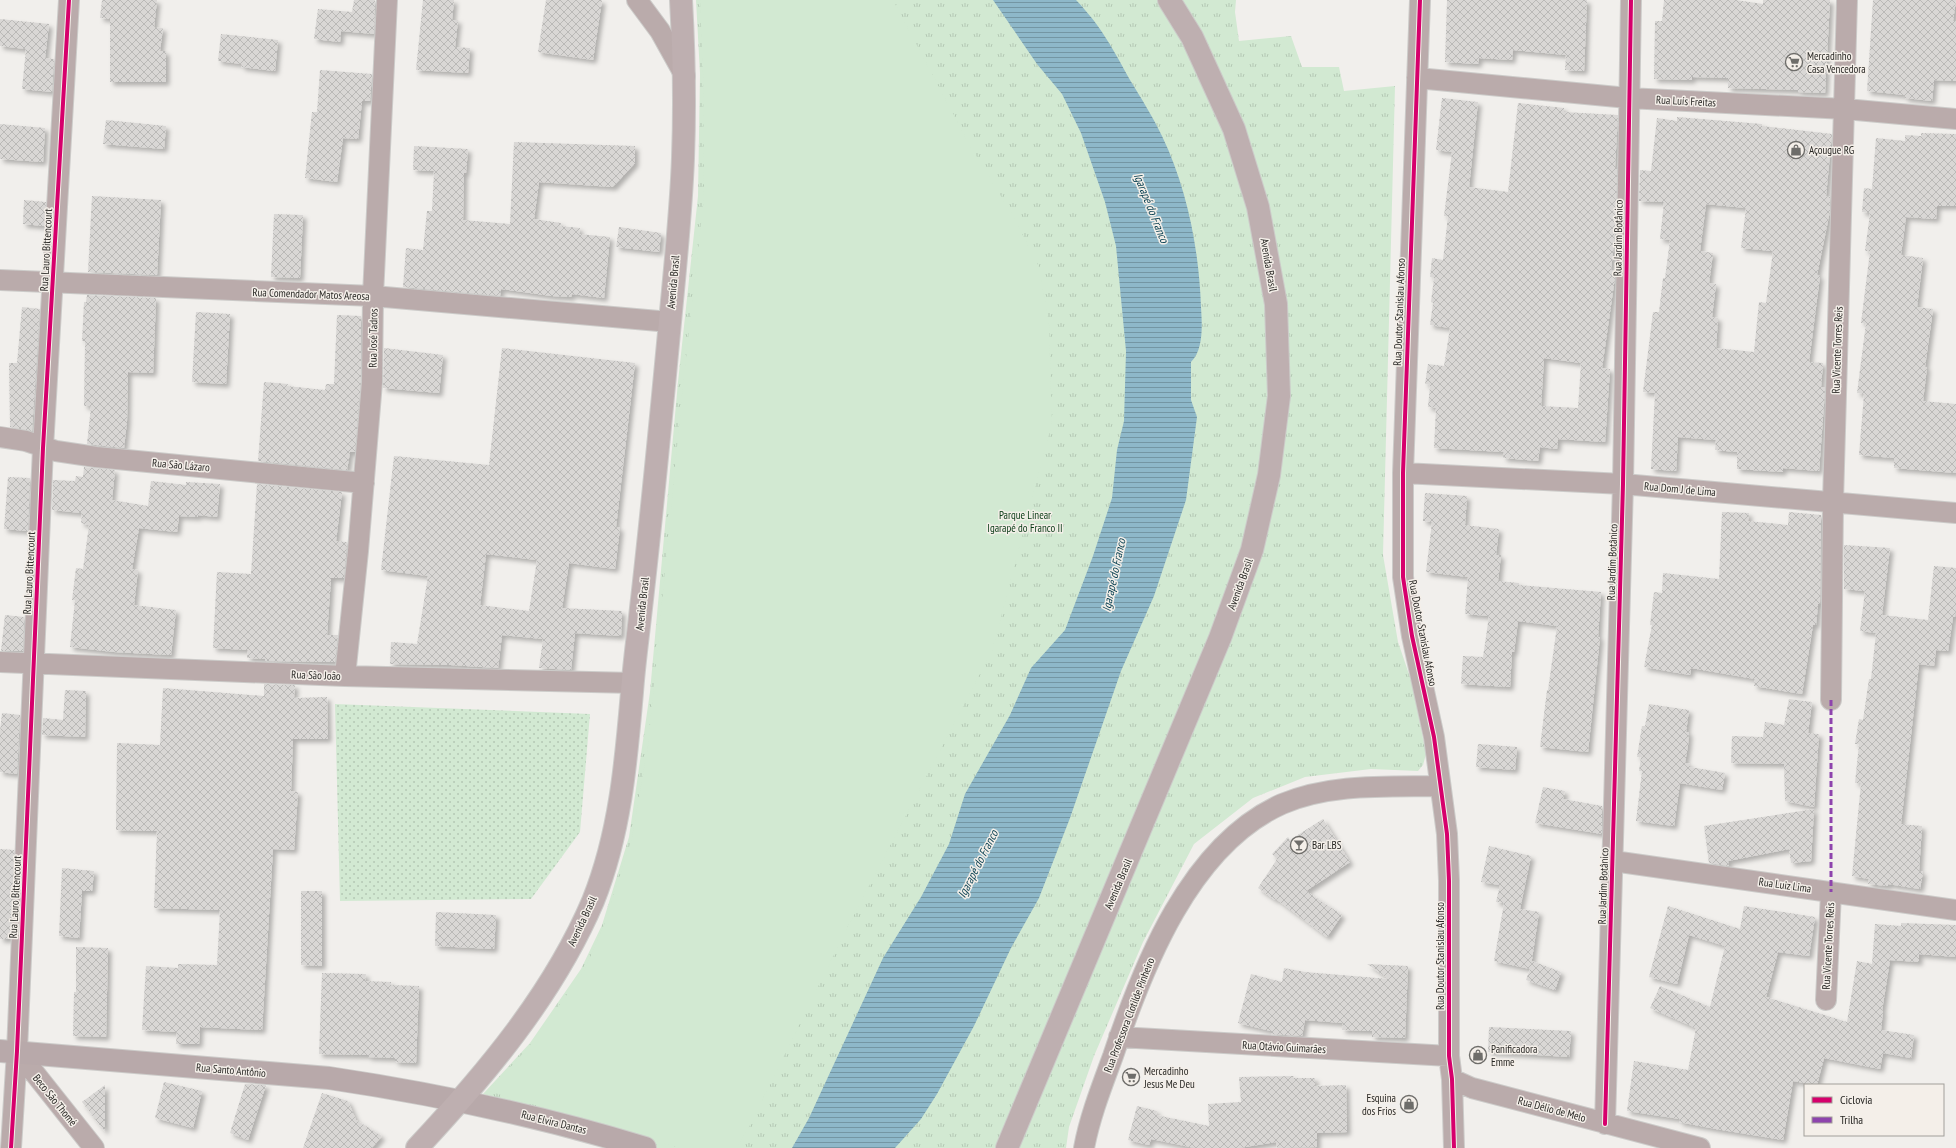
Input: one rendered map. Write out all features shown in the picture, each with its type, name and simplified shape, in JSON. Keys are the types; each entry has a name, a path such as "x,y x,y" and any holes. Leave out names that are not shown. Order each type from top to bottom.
{"highway":[{"name":"Avenida Brasil","path":"417,1148 461,1100 534,1006 566,956 593,901 613,843 624,778 659,444 683,161 685,76 681,0"},
{"name":"Avenida Brasil","path":"1008,1148 1220,638 1252,550 1269,475 1279,396 1276,304 1258,206 1234,129 1192,37 1169,0"}],"street":[{"name":"Rua Lauro Bittencourt","path":"11,1148 8,1051 34,663 43,448 54,283 69,0"},
{"name":"Rua José Tadros","path":"345,676 364,483 372,382 373,296 387,0"},
{"path":"637,0 660,31 685,76"},
{"name":"Rua Doutor Stanislau Afonso","path":"1420,0 1403,473 1403,577 1412,636 1434,737 1447,834 1449,881 1449,1056 1452,1079 1454,1148"},
{"name":"Rua Jardim Botânico","path":"1605,1124 1623,484 1628,98 1631,0"},
{"name":"Rua Vicente Torres Reis","path":"1831,700 1833,502 1847,0"},
{"name":"Rua Luís Freitas","path":"1416,78 1628,98 1844,110 1956,119"},
{"name":"Rua Comendador Matos Areosa","path":"0,280 373,296 670,322"},
{"name":"Rua São Lázaro","path":"0,437 26,440 43,448 96,457 364,483"},
{"name":"Rua Dom J de Lima","path":"1403,473 1623,484 1956,513"},
{"name":"Rua São João","path":"0,662 345,676 633,683"},
{"name":"Rua Professora Clotilde Pinheiro","path":"1084,1148 1088,1127 1119,1037 1152,955 1189,887 1217,851 1245,825 1282,804 1313,794 1349,789 1440,786"},
{"name":"Rua Luiz Lima","path":"1613,861 1956,910"},
{"name":"Rua Vicente Torres Reis","path":"1826,1000 1831,892"},
{"name":"Rua Otávio Guimarães","path":"1119,1037 1449,1056"},
{"name":"Rua Santo Antônio","path":"8,1051 329,1078 461,1100"},
{"name":"Beco São Thomé","path":"8,1051 94,1148"},
{"name":"Rua Délio de Melo","path":"1452,1079 1472,1088 1700,1148"},
{"name":"Rua Elvira Dantas","path":"461,1100 577,1127 645,1148"}],"green space":[{"name":"Parque Linear Igarapé do Franco II","path":"696,0 1236,0 1235,12 1239,41 1291,36 1302,67 1339,67 1344,91 1395,86 1383,555 1398,642 1412,683 1426,754 1423,765 1418,771 1371,769 1305,777 1253,798 1194,844 1143,942 1094,1056 1069,1127 1066,1148 609,1148 612,1127 483,1094 530,1043 581,969 602,925 629,837 650,692 678,382 698,196 700,74"},
{"path":"700,0 893,0 969,144 1013,216 1039,267 1049,324 1052,423 992,651 847,928 748,1129 736,1148 679,1148 488,1091 528,1048 584,971 604,925 632,838 648,746 683,385 704,197 703,72"},
{"path":"335,704 590,714 580,832 531,899 340,901"}],"water":[{"name":"Igarapé do Franco","path":"993,0 1076,0 1093,19 1112,48 1155,122 1171,156 1185,198 1198,263 1202,328 1198,350 1191,362 1191,400 1197,417 1186,500 1154,596 1121,671 1070,818 1039,898 1011,948 974,1026 937,1094 921,1119 895,1148 792,1148 809,1118 883,958 921,897 949,844 965,794 1010,715 1031,668 1065,630 1093,556 1112,498 1117,450 1124,421 1126,351 1116,246 1105,202 1081,133 1062,94 1037,64"}],"building":[{"path":"102,0 157,0 154,27 163,28 160,51 166,51 166,82 110,82 110,19 100,18"},
{"path":"354,0 375,0 374,34 341,31 340,42 314,39 318,9 352,12"},
{"path":"423,0 454,0 452,20 458,20 455,47 470,48 468,73 416,70"},
{"path":"546,0 602,0 593,60 538,52"},
{"path":"1447,0 1587,0 1584,71 1565,70 1566,55 1513,50 1512,60 1479,58 1478,64 1445,62"},
{"path":"1664,0 1736,0 1763,4 1763,0 1830,0 1825,93 1798,92 1798,90 1728,88 1728,78 1692,77 1692,80 1654,79 1655,21 1662,21"},
{"path":"1873,0 1956,0 1953,21 1956,21 1956,81 1934,80 1932,101 1905,98 1905,95 1867,91"},
{"path":"0,19 49,24 45,58 54,59 52,92 22,89 26,49 0,46"},
{"path":"221,34 278,40 275,71 241,67 242,64 218,61"},
{"path":"320,70 372,74 370,101 362,101 358,139 343,138 337,182 305,178 312,112 317,112"},
{"path":"1442,98 1478,102 1469,187 1508,192 1518,103 1564,108 1564,112 1618,115 1615,167 1617,167 1616,226 1611,270 1615,271 1615,277 1602,368 1610,369 1605,442 1558,439 1557,449 1540,447 1538,461 1503,458 1504,452 1434,448 1436,408 1428,407 1430,385 1425,384 1428,364 1444,366 1450,328 1430,325 1434,278 1430,277 1432,258 1443,260 1448,216 1444,216 1452,152 1436,150","holes":["1544,358 1581,363 1578,408 1541,406"]},
{"path":"1677,117 1762,124 1762,126 1832,134 1826,196 1830,197 1830,211 1817,275 1820,276 1809,362 1823,363 1821,387 1825,387 1819,471 1783,468 1783,472 1737,469 1737,452 1715,450 1716,440 1678,437 1676,471 1651,469 1655,393 1643,392 1653,312 1659,312 1670,240 1660,239 1664,202 1639,201 1640,170 1651,171 1657,118 1677,121","holes":["1706,204 1746,208 1741,248 1773,251 1766,303 1759,302 1754,352 1716,348 1718,318 1712,317 1716,284 1709,283 1713,253 1700,251"]},
{"path":"106,120 166,126 164,149 103,144"},
{"path":"0,124 45,128 43,162 0,159"},
{"path":"1921,133 1956,134 1956,206 1937,206 1936,219 1906,217 1901,255 1923,258 1917,307 1933,309 1925,367 1927,367 1923,401 1956,404 1956,473 1894,468 1894,458 1859,455 1864,394 1857,393 1866,323 1861,323 1870,251 1865,251 1870,213 1862,212 1864,188 1872,189 1876,138 1905,141 1905,135 1921,136"},
{"path":"514,142 635,146 635,163 613,187 539,182 534,219 561,223 560,226 580,228 579,234 610,237 604,298 572,294 571,297 552,296 501,289 500,296 403,287 406,248 423,250 427,211 432,211 434,171 413,170 414,146 468,149 466,173 464,173 463,220 510,224"},
{"path":"92,196 161,200 157,275 88,272"},
{"path":"24,200 46,202 44,226 23,224"},
{"path":"274,214 303,215 300,278 271,277"},
{"path":"619,227 661,233 659,252 616,247"},
{"path":"87,295 156,298 153,373 128,372 127,421 124,448 87,444 91,406 84,406 85,341 82,341 84,302 86,302"},
{"path":"22,307 40,309 32,431 10,427 9,363 17,363"},
{"path":"196,312 230,314 226,384 192,382"},
{"path":"337,315 361,316 361,381 355,452 350,452 347,470 258,461 264,382 325,390 326,384 334,384"},
{"path":"384,348 443,355 439,393 383,388"},
{"path":"502,348 635,363 616,527 620,528 615,569 569,563 562,608 622,611 621,636 575,633 571,670 539,668 543,639 502,635 498,668 451,665 390,664 391,642 417,644 428,576 381,570 394,456 489,465","holes":["486,554 537,560 529,611 480,605"]},
{"path":"84,467 115,470 112,500 148,506 151,481 186,485 186,482 220,484 217,517 198,515 198,517 179,516 177,532 139,528 132,569 138,570 134,605 176,610 171,655 114,652 70,647 75,600 72,600 76,568 83,569 89,525 81,523 82,513 52,510 53,480 75,481 76,476 83,477"},
{"path":"8,477 30,478 28,531 4,529"},
{"path":"257,484 342,492 336,541 347,542 344,578 331,578 327,635 338,635 335,662 265,661 265,659 247,658 248,650 213,648 217,572 251,574"},
{"path":"1425,493 1467,496 1465,525 1499,529 1496,555 1501,555 1498,581 1519,583 1519,585 1601,592 1598,637 1600,637 1588,752 1540,747 1557,626 1518,621 1514,652 1512,652 1510,687 1461,684 1463,656 1483,657 1489,616 1465,614 1468,577 1426,572 1432,522 1423,521"},
{"path":"1722,512 1749,513 1748,521 1788,525 1789,512 1821,515 1820,604 1818,604 1816,625 1813,625 1802,694 1754,686 1755,679 1691,668 1690,675 1644,667 1652,625 1650,625 1654,592 1662,593 1663,573 1719,579"},
{"path":"1844,545 1890,548 1882,615 1928,620 1934,566 1956,568 1956,608 1955,617 1953,617 1948,651 1936,650 1934,666 1919,664 1901,824 1922,826 1919,871 1923,872 1920,889 1888,884 1888,886 1868,884 1869,879 1852,876 1861,783 1855,783 1859,744 1855,744 1859,719 1863,720 1869,679 1871,679 1876,633 1860,631 1865,591 1844,589"},
{"path":"5,615 24,617 23,651 1,651"},
{"path":"264,684 295,685 294,698 327,697 328,739 293,739 291,791 298,792 294,850 273,849 262,1030 200,1027 199,1044 176,1044 177,1032 142,1030 146,966 178,968 178,964 217,965 220,910 154,908 157,831 116,830 117,743 160,745 163,688 264,696"},
{"path":"65,690 86,691 85,737 42,735 43,718 63,720"},
{"path":"1789,699 1812,702 1808,733 1819,734 1814,807 1785,801 1784,764 1731,763 1732,736 1763,737 1765,722 1784,725"},
{"path":"1649,704 1689,710 1686,732 1689,732 1685,763 1690,764 1690,767 1725,773 1722,790 1680,783 1674,826 1636,821 1642,771 1639,771 1641,757 1637,757 1642,726 1645,726"},
{"path":"2,713 20,715 17,774 0,772 0,731"},
{"path":"1478,744 1517,747 1515,770 1476,767"},
{"path":"1543,787 1565,791 1563,799 1602,806 1602,834 1535,823"},
{"path":"1814,809 1811,861 1791,863 1789,849 1728,861 1729,866 1709,863 1704,826"},
{"path":"1323,819 1350,862 1306,891 1342,915 1327,937 1276,899 1275,900 1258,888 1277,859 1272,854 1288,837 1290,840"},
{"path":"1489,846 1531,856 1520,909 1539,912 1531,966 1532,961 1561,972 1555,990 1526,980 1530,969 1494,961 1504,903 1496,902 1500,885 1481,882"},
{"path":"0,849 14,850 10,939 0,939"},
{"path":"62,868 94,871 92,891 82,891 79,938 59,936"},
{"path":"301,891 322,891 322,966 301,965"},
{"path":"1668,906 1740,929 1744,906 1815,917 1809,956 1778,952 1766,997 1847,1022 1857,961 1872,964 1875,924 1901,926 1901,923 1956,925 1956,957 1919,954 1919,962 1890,960 1882,1011 1881,1030 1914,1035 1911,1058 1883,1053 1880,1069 1824,1058 1817,1084 1793,1081 1783,1140 1679,1122 1680,1119 1627,1111 1634,1061 1688,1070 1696,1028 1650,1008 1660,986 1710,1007 1725,946 1689,935 1677,984 1649,977"},
{"path":"436,912 496,915 494,949 435,946"},
{"path":"76,947 108,948 106,1037 73,1036 74,992 76,992"},
{"path":"1367,964 1408,966 1405,1038 1372,1037 1372,1031 1342,1030 1343,1023 1305,1020 1302,1036 1271,1034 1271,1031 1238,1023 1251,974 1282,982 1284,968 1305,972 1389,979"},
{"path":"322,973 366,974 365,981 391,982 391,985 419,986 416,1063 395,1062 395,1058 368,1057 368,1055 319,1054"},
{"path":"1489,1027 1571,1031 1569,1057 1488,1052"},
{"path":"1294,1076 1293,1078 1315,1078 1315,1086 1346,1085 1347,1132 1317,1133 1317,1147 1277,1148 1276,1142 1239,1148 1195,1148 1151,1139 1149,1145 1128,1140 1137,1106 1157,1111 1156,1115 1209,1126 1208,1104 1241,1102 1239,1077"},
{"path":"164,1082 202,1091 193,1128 155,1118"},
{"path":"245,1084 266,1085 248,1140 230,1133"},
{"path":"105,1085 105,1132 82,1102"},
{"path":"322,1093 348,1101 356,1120 382,1136 372,1148 303,1148"}],"marked path":[{"path":"1831,700 1831,892"}],"cycle path":[{"path":"11,1148 17,1051 43,448 69,0"},
{"path":"1420,0 1403,473 1403,577 1412,636 1434,737 1447,834 1449,881 1449,1056 1452,1079 1454,1148"},
{"path":"1605,1124 1623,484 1631,0"}],"place":[{"name":"Mercadinho Casa Vencedora","path":"1794,62"},
{"name":"Açougue RG","path":"1796,150"},
{"name":"Bar LBS","path":"1299,845"},
{"name":"Panificadora Emme","path":"1478,1055"},
{"name":"Mercadinho Jesus Me Deu","path":"1131,1077"},
{"name":"Esquina dos Frios","path":"1409,1104"}]}
